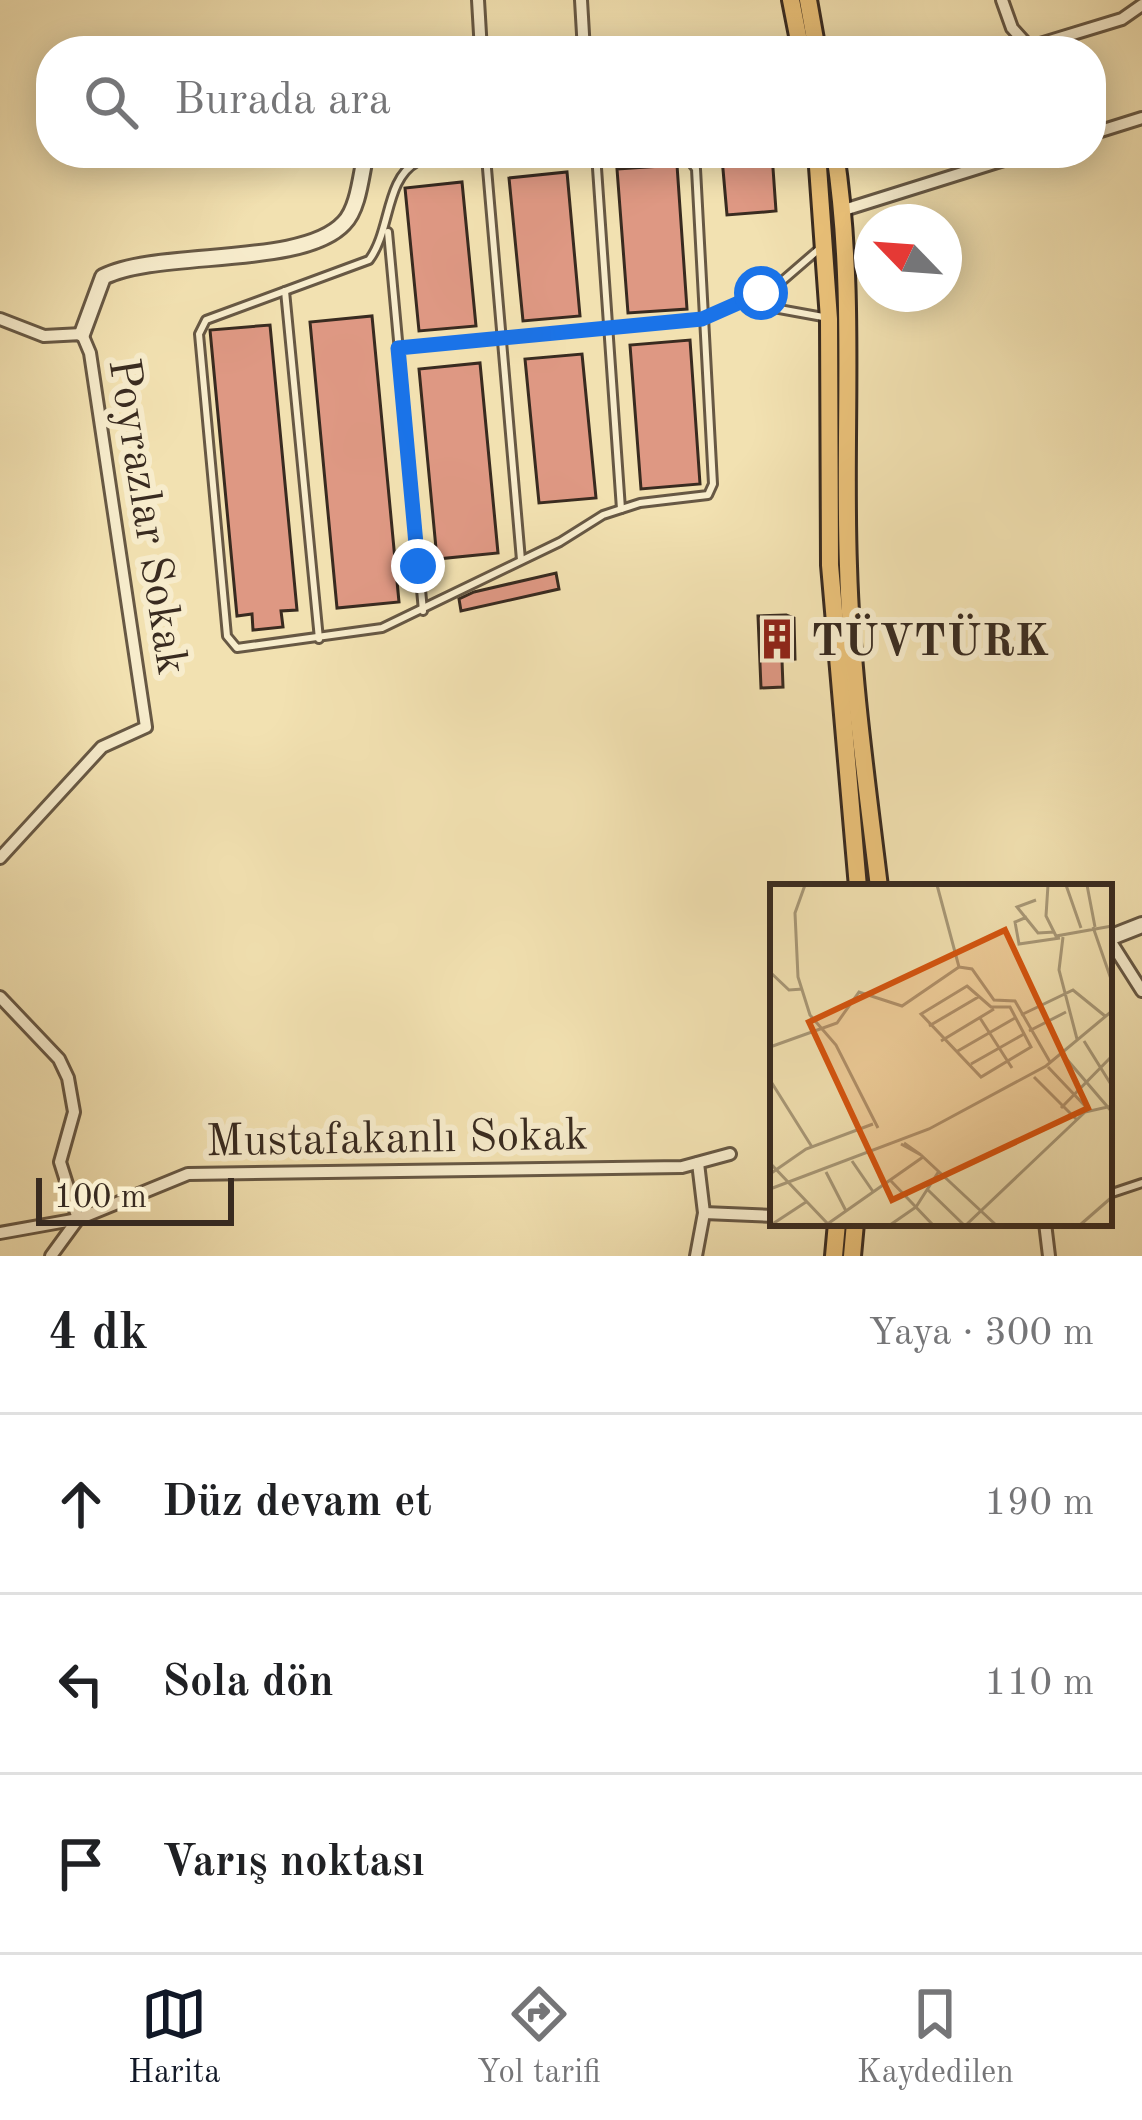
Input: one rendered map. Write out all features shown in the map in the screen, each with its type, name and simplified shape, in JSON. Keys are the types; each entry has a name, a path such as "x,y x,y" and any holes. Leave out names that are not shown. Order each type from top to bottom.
{"main road":[{"path":"791,0 798,36"},
{"path":"808,0 814,36"},
{"path":"819,168 829,319 830,565 858,884"},
{"path":"837,168 844,210 848,565 856,700 879,884"},
{"path":"834,1256 836,1226"},
{"path":"852,1256 855,1226"}],"street":[{"path":"478,0 480,36"},
{"path":"581,0 583,36"},
{"path":"1002,0 1017,36"},
{"path":"1069,36 1122,19 1142,5"},
{"path":"1106,129 1142,118"},
{"path":"0,319 44,336 82,334 103,277 122,267 202,260 311,241 341,227 350,214 362,168"},
{"path":"844,210 978,168"},
{"name":"Poyrazlar Sokak","path":"0,858 102,747 146,727 120,524 90,352 82,334"},
{"path":"1112,937 1142,925"},
{"path":"1112,943 1142,991"},
{"path":"0,997 59,1058 68,1078 74,1112 60,1162 78,1219 51,1256"},
{"name":"Mustafakanlı Sokak","path":"0,1233 78,1219 188,1174 698,1163 730,1154"},
{"path":"696,1256 704,1214 698,1163"},
{"path":"704,1214 770,1216"},
{"path":"1045,1226 1049,1256"}],"lane":[{"path":"405,168 388,226 369,260 232,307 206,320 199,334 227,636 237,648 382,628 621,509 708,495 713,484 695,168"},
{"path":"487,168 521,560"},
{"path":"597,168 621,509"},
{"path":"388,226 423,610"},
{"path":"398,348 706,317 774,288 811,260 826,236"},
{"path":"285,291 319,639"},
{"path":"741,302 829,319"},
{"path":"1112,1193 1142,1183"}],"building":[{"path":"677,168 687,309 628,313 617,169"},
{"path":"723,168 773,168 776,211 727,215"},
{"path":"567,172 580,316 523,321 509,178"},
{"path":"462,182 476,326 419,331 405,188"},
{"path":"372,316 399,602 337,608 310,322"},
{"path":"270,325 297,610 281,611 283,627 253,630 252,614 237,616 210,330"},
{"path":"690,340 700,484 641,489 630,345"},
{"path":"582,354 596,498 539,503 525,359"},
{"path":"480,363 498,553 437,559 419,369"},
{"path":"556,573 559,589 461,611 459,599 474,592"},
{"name":"TÜVTÜRK","path":"758,616 794,618 795,659 782,660 783,687 761,688"}],"place":[{"name":"TÜVTÜRK","path":"777,639"}],"route":[{"path":"418,566 398,348 702,319 761,293"}]}
